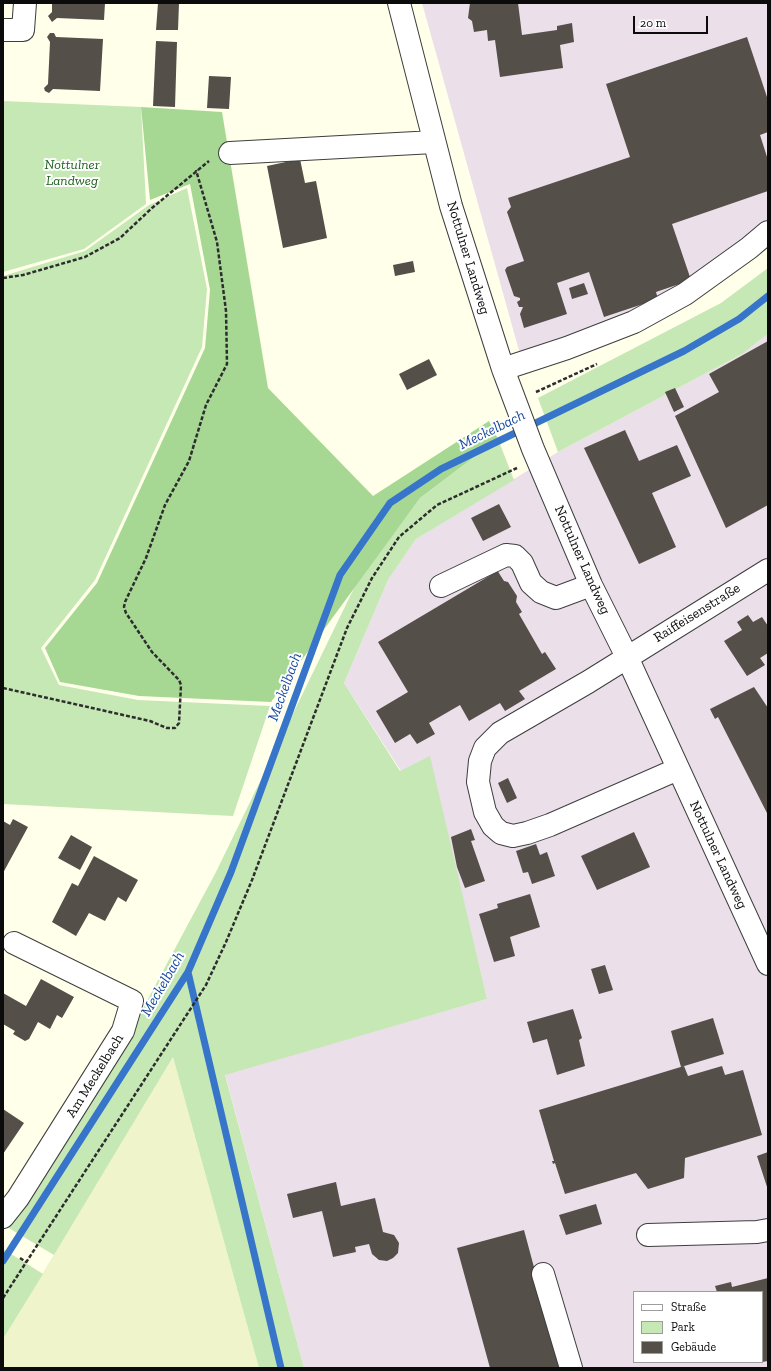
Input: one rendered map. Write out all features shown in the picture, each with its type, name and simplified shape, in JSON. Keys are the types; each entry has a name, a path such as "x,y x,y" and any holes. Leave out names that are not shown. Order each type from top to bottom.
{"street":[{"path":"3,30 23,30 24,3"},
{"name":"Nottulner Landweg","path":"399,3 451,206 503,369 534,454 591,585 627,657 768,964"},
{"path":"230,153 434,142"},
{"path":"503,369 566,348 634,322 685,294 749,248 768,232"},
{"path":"441,586 506,555 515,556 522,563 530,583 540,592 556,598 591,585"},
{"name":"Raiffeisenstraße","path":"678,768 584,811 527,833 513,836 501,833 493,826 486,812 478,782 480,761 485,748 500,733 588,682 768,570"},
{"name":"Am Meckelbach","path":"3,1217 18,1198 123,1031 132,1001 14,943"},
{"path":"648,1235 758,1232 768,1230"},
{"path":"543,1274 571,1368"}],"path":[{"path":"3,278 22,275 85,257 120,238 196,170 208,161 230,153"},
{"path":"3,688 150,721 167,728 175,728 180,723 181,684 179,680 152,652 126,613 124,607 146,558 165,506 189,461 206,405 227,364 226,310 217,242 196,170"},
{"path":"3,1298 168,1041 182,1024 206,985 252,880 347,628 372,578 399,537 437,505 534,454"},
{"path":"20,1258 26,1262"}],"shaded area":[{"path":"422,3 768,3 768,234 708,280 525,372"},
{"path":"768,334 768,1368 304,1368 225,1074 487,999 429,757 401,771 344,683 388,580 416,539 558,452 742,354"}],"green space":[{"name":"Nottulner Landweg","path":"3,101 141,107 146,204 84,249 3,272"},
{"path":"141,107 222,112 268,388 373,496 489,421 498,439 420,498 271,702 139,696 60,682 45,648 97,583 205,348 210,290 190,184 150,200"},
{"path":"187,188 207,289 202,347 95,580 41,648 59,685 138,700 270,706 233,816 3,804 3,276 85,251 149,205"},
{"path":"768,268 768,334 742,354 558,452 538,398 721,303"},
{"path":"498,439 514,480 416,539 388,580 344,683 400,771 430,756 487,999 225,1075 304,1368 259,1368 173,1057 54,1255 7,1227 119,1053 216,872 356,584 420,498"},
{"path":"173,1057 259,1368 3,1368 3,1339"},
{"path":"3,1249 43,1274 3,1339"}],"building":[{"path":"52,3 105,3 104,20 57,18 52,22 48,16 52,12"},
{"path":"158,3 179,3 178,30 156,30"},
{"path":"470,3 518,3 522,35 557,30 557,26 572,23 574,42 560,45 563,68 500,77 495,40 488,41 487,30 474,32 472,21 468,18"},
{"path":"50,33 54,33 56,37 103,39 100,91 53,89 49,93 45,91 44,88 48,84 50,42 47,37"},
{"path":"747,37 768,100 768,132 760,135 768,160 768,191 672,224 691,280 656,292 658,299 604,317 589,272 557,283 567,314 524,328 520,314 523,307 519,307 517,302 520,298 514,296 505,270 507,267 524,261 507,212 511,207 508,198 630,157 606,84"},
{"path":"156,41 177,42 175,107 153,106"},
{"path":"209,76 231,77 229,109 207,108"},
{"path":"300,159 305,183 316,181 327,238 283,248 267,166"},
{"path":"413,261 415,272 395,276 393,265"},
{"path":"584,283 588,294 572,299 569,288"},
{"path":"768,341 768,505 726,528 675,416 719,392 709,374"},
{"path":"429,359 437,375 407,390 399,374"},
{"path":"675,388 684,407 674,412 665,392"},
{"path":"625,430 639,461 677,445 691,476 652,493 676,547 639,564 584,448"},
{"path":"499,504 511,527 483,541 471,518"},
{"path":"497,570 504,581 508,582 517,596 516,602 522,612 519,614 542,654 545,652 556,669 519,691 525,699 505,711 500,703 469,721 460,705 429,723 435,734 417,744 410,734 395,743 376,711 408,692 378,642"},
{"path":"748,615 753,622 762,617 768,626 768,653 760,658 765,665 747,676 724,641 742,630 737,622"},
{"path":"754,687 768,708 768,815 718,717 715,719 710,709"},
{"path":"508,778 517,798 507,803 498,783"},
{"path":"13,819 28,827 3,873 3,821 10,825"},
{"path":"471,829 475,840 471,841 485,881 465,888 457,867 451,837"},
{"path":"634,832 650,867 597,890 581,856"},
{"path":"71,835 92,847 80,870 58,858"},
{"path":"536,844 540,855 547,852 555,876 532,884 528,872 523,873 516,851"},
{"path":"94,856 138,880 126,902 118,897 105,921 89,913 76,936 52,922 72,883 78,886"},
{"path":"530,894 540,927 510,937 515,956 494,962 479,914 498,908 497,904"},
{"path":"605,965 613,990 599,994 591,969"},
{"path":"41,979 74,997 62,1018 57,1015 50,1029 38,1022 29,1039 25,1041 13,1034 15,1031 3,1024 3,993 26,1006"},
{"path":"573,1009 582,1038 579,1040 585,1066 557,1075 547,1039 533,1043 527,1022"},
{"path":"713,1018 724,1054 681,1067 671,1031"},
{"path":"684,1066 688,1076 722,1066 725,1075 743,1070 762,1135 685,1158 684,1178 648,1189 636,1173 565,1194 555,1163 553,1164 552,1161 554,1161 539,1110"},
{"path":"3,1109 24,1123 3,1154"},
{"path":"768,1152 768,1190 757,1156"},
{"path":"336,1182 341,1206 375,1198 383,1232 394,1235 399,1243 398,1253 393,1258 387,1261 379,1260 372,1254 369,1244 355,1247 356,1252 333,1257 322,1211 293,1218 287,1194"},
{"path":"596,1204 602,1224 566,1235 559,1215"},
{"path":"524,1230 561,1368 490,1368 457,1248"},
{"path":"768,1278 768,1361 763,1362 763,1291 717,1291 715,1286 731,1282 732,1287"}],"waterway":[{"name":"Meckelbach","path":"3,1261 188,972 231,872 340,575 390,503 441,469 684,351 739,319 768,296"},
{"path":"188,972 281,1368"}]}
